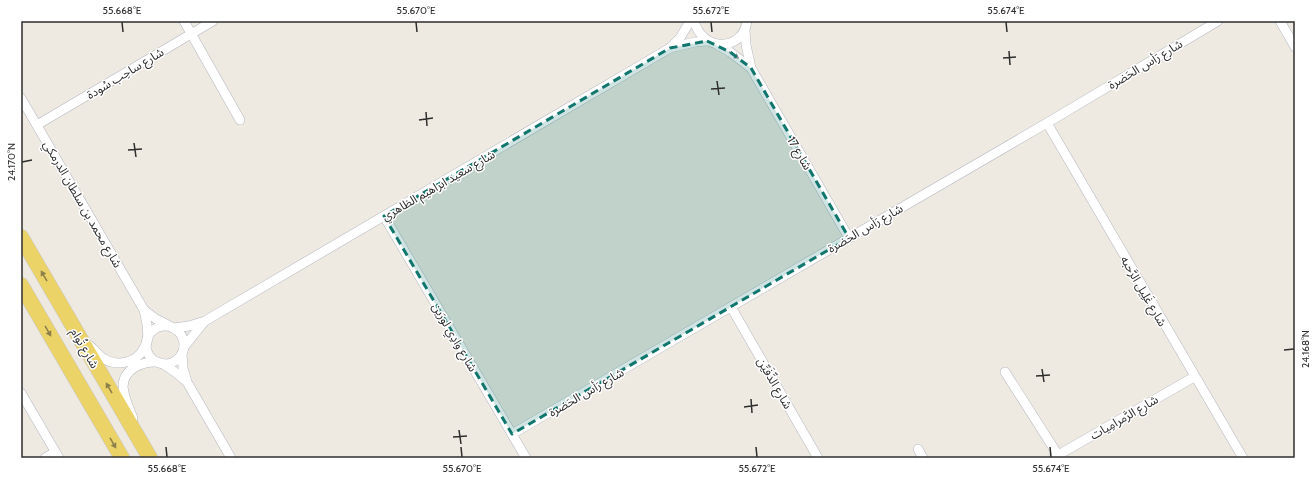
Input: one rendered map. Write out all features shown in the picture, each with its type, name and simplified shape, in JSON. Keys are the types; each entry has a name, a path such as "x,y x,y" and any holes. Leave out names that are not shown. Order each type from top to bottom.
{"main road":[{"name":"شارع تُوام","path":"21,237 146,452"},
{"name":"شارع تُوام","path":"21,285 122,458"}],"street":[{"path":"184,21 240,120"},
{"name":"شارع ساحِب سُودة","path":"37,125 213,21"},
{"name":"شارع سعيد ابراهيم الظاهري","path":"172,327 189,326 205,321 670,48 680,38 690,21"},
{"path":"694,21 696,29 701,36 711,43"},
{"name":"شارع رَأس الحَضرة","path":"512,434 850,238 1218,21"},
{"path":"1280,21 1295,47"},
{"name":"شارع سعيد ابراهيم الظاهري","path":"670,48 695,42 722,44 735,40 747,24"},
{"name":"شارع 17","path":"747,24 746,45 751,68 850,238"},
{"name":"شارع 17","path":"711,43 734,55 751,68"},
{"name":"شارع محمد بن سلطان الدرمكي","path":"21,98 144,310 147,324 147,341"},
{"name":"شارع غَلِيل الرَّحبه","path":"1046,123 1243,458"},
{"name":"شارع وادِي لورَين","path":"384,216 526,458"},
{"name":"شارع الدِّفَيِّن","path":"731,307 818,458"},
{"name":"شارع محمد بن سلطان الدرمكي","path":"144,310 156,319 172,327"},
{"name":"شارع سعيد ابراهيم الظاهري","path":"183,350 205,321"},
{"path":"76,331 101,357 115,363 129,362 135,358 140,353 150,334 159,327 172,327 182,336 183,368 187,382 231,458"},
{"path":"147,341 149,354 187,382"},
{"path":"146,452 127,402 123,386 125,379 135,366 142,363 173,362 183,350"},
{"path":"1005,372 1056,457"},
{"name":"شارع الرَّمرامِيات","path":"1056,457 1194,377"},
{"path":"21,394 57,455 45,458"},
{"path":"918,449 923,458"},
{"path":"1068,450 1073,458"}],"highlighted area":[{"path":"707,41 730,52 751,68 849,238 512,434 384,216 670,48"}]}
